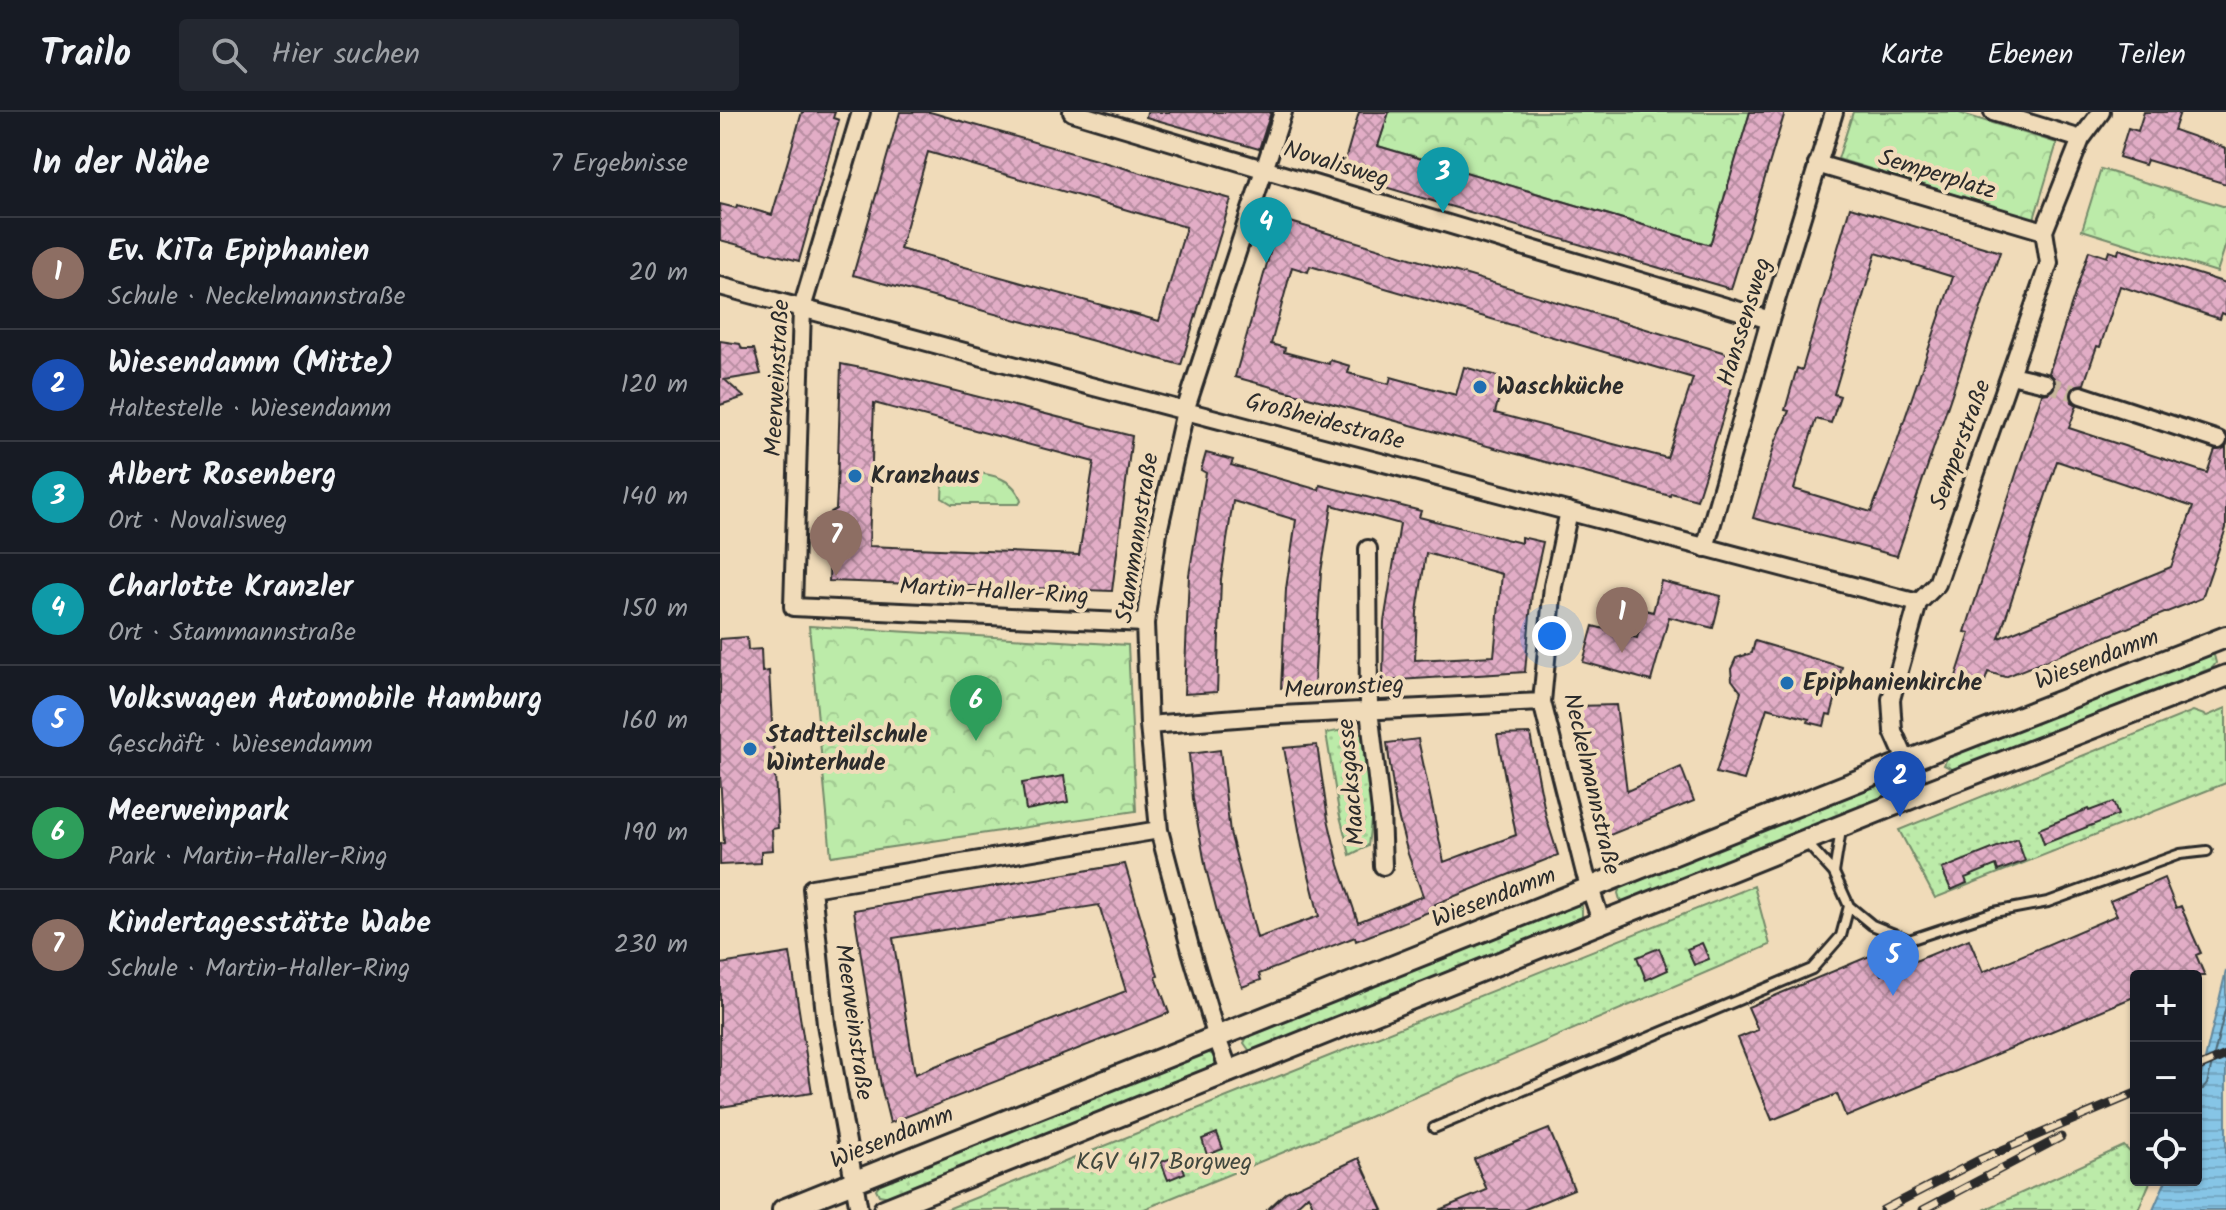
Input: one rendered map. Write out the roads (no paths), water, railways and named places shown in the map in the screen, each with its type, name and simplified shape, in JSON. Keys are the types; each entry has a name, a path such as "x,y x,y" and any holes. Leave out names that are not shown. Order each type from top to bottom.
{"street":[{"name":"Meerweinstraße","path":"793,607 802,308 861,112"},
{"name":"Novalisweg","path":"1072,112 1770,320"},
{"name":"Stammannstraße","path":"1230,1073 1217,1038 1159,830 1149,725 1145,623 1158,532 1185,411 1283,112"},
{"name":"Hanssensweg","path":"1705,548 1834,112"},
{"path":"1993,112 2081,139"},
{"name":"Semperstraße","path":"1921,794 1893,731 1891,699 1918,603 1937,584 2049,263 2044,231 2081,139 2101,112"},
{"name":"Semperplatz","path":"1817,164 2044,231"},
{"name":"Großheidestraße","path":"720,286 1918,603"},
{"path":"2011,375 2045,383"},
{"path":"2081,395 2218,440"},
{"name":"Neckelmannstraße","path":"1569,511 1553,586 1542,702 1602,924"},
{"name":"Maacksgasse","path":"1368,549 1369,710 1381,812 1383,866"},
{"name":"Martin-Haller-Ring","path":"793,607 1145,623"},
{"name":"Wiesendamm","path":"783,1210 2226,637"},
{"path":"884,1210 1921,794 2226,676"},
{"name":"Meuronstieg","path":"1149,725 1542,702"},
{"name":"Meerweinstraße","path":"859,1210 826,1024 812,888 1159,830"}],"lane":[{"path":"1834,873 1841,828"},
{"path":"1805,842 1834,873 1849,906 1872,925 1909,940 1994,912 2048,902 2180,854 2207,851"},
{"path":"1434,1128 1812,969 1841,936 1849,906"}],"water":[{"path":"2226,971 2226,1210 2153,1210 2163,1186 2202,1186 2202,1072"}],"tunnel":[{"path":"2045,383 2081,395"}],"railway":[{"path":"2202,1065 2226,1055"},
{"path":"1883,1210 1979,1160 2130,1096"},
{"path":"1923,1210 2061,1137"}],"place":[{"name":"Albert Rosenberg","path":"1443,213"},
{"name":"Charlotte Kranzler","path":"1266,263"},
{"name":"Waschküche","path":"1480,387"},
{"name":"Kranzhaus","path":"855,476"},
{"name":"Kindertagesstätte Wabe","path":"836,576"},
{"name":"Ev. KiTa Epiphanien","path":"1622,653"},
{"name":"Epiphanienkirche","path":"1787,683"},
{"name":"Meerweinpark","path":"976,741"},
{"name":"Stadtteilschule Winterhude","path":"750,749"},
{"name":"Wiesendamm (Mitte)","path":"1900,817"},
{"name":"Volkswagen Automobile Hamburg","path":"1893,996"}],"park label":[{"name":"KGV 417 Borgweg","path":"1164,1162"}]}
